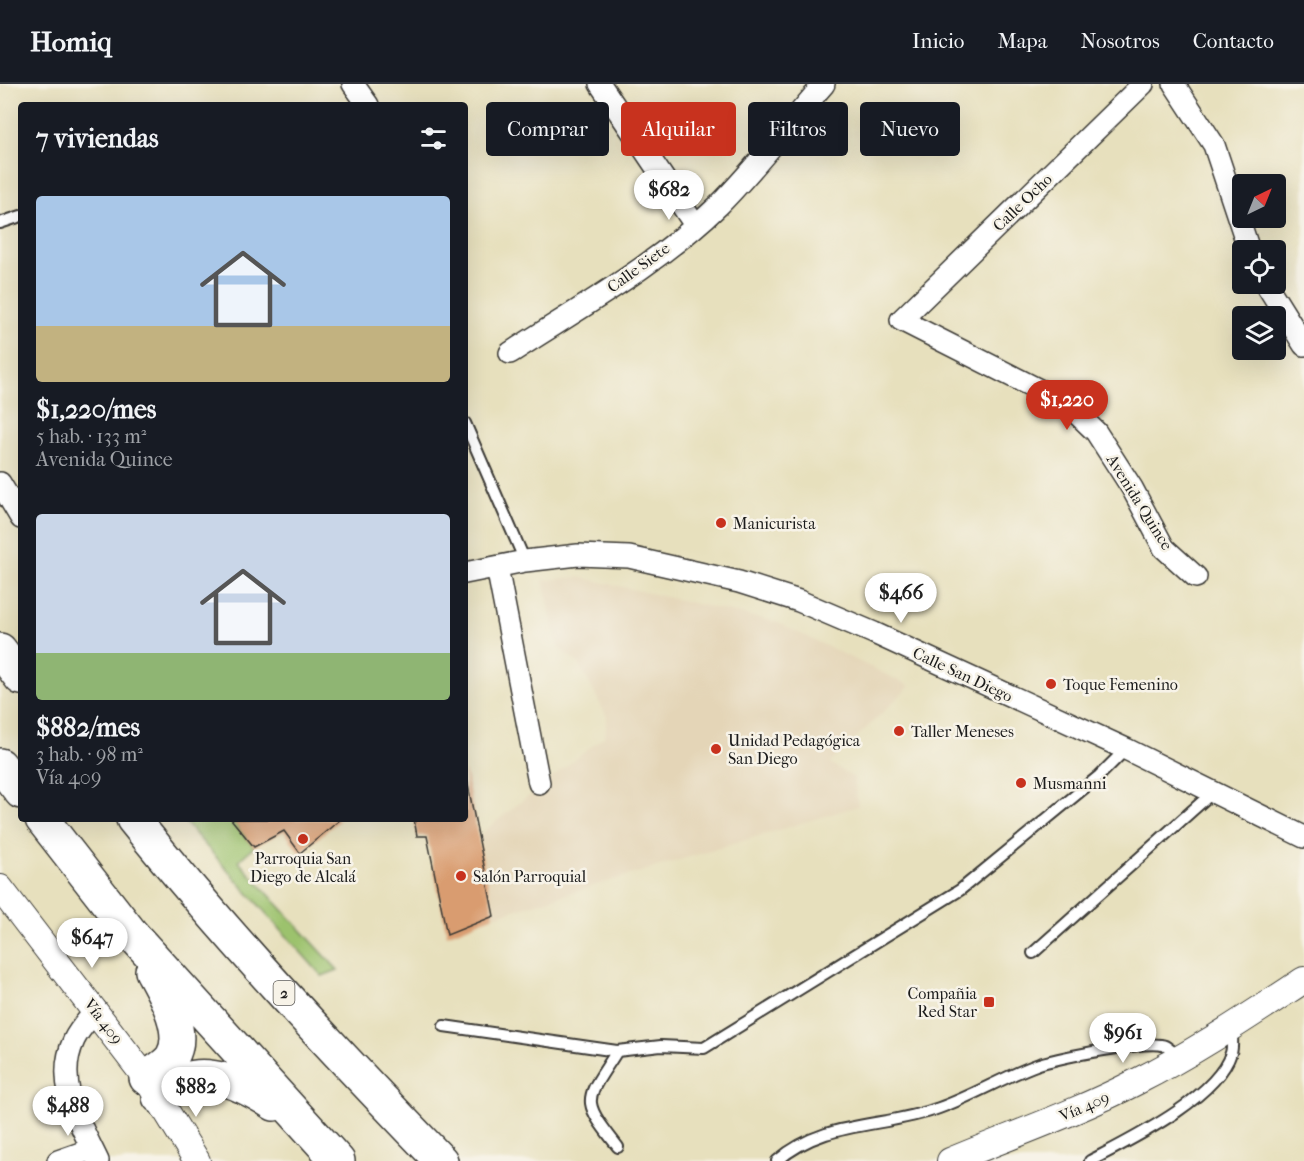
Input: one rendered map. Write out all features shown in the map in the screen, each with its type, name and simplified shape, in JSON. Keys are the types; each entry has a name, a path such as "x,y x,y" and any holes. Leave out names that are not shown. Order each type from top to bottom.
{"highway":[{"path":"0,650 18,674"},
{"path":"0,765 18,788"},
{"path":"44,822 131,933 338,1161"},
{"name":"2","path":"135,822 176,872 358,1076 441,1161"},
{"path":"131,933 160,986 175,1022 176,1044 172,1057 152,1088"},
{"path":"152,1088 186,1079 217,1079 243,1085 258,1093 308,1130"}],"street":[{"path":"353,84 366,102"},
{"path":"600,84 695,225"},
{"name":"Calle Siete","path":"510,353 636,270 695,225 719,204 824,84"},
{"name":"Calle Ocho","path":"900,320 1143,84"},
{"path":"1174,84 1214,145 1246,240"},
{"path":"1272,294 1304,345"},
{"name":"Avenida Quince","path":"900,320 1067,404 1096,432 1132,488 1164,548 1196,577"},
{"path":"0,483 18,513"},
{"name":"Calle San Diego","path":"468,572 525,561 578,555 629,557 739,582 799,601 1126,749 1304,837"},
{"path":"497,567 540,783"},
{"name":"Vía 409","path":"0,888 96,1010 152,1088 197,1161"},
{"name":"Vía 409","path":"950,1161 1085,1107 1180,1058 1304,980"},
{"path":"57,1161 95,1155 67,1089 66,1071 74,1038 96,1010"}],"lane":[{"path":"0,223 18,217"},
{"path":"468,430 525,561"},
{"path":"444,1026 617,1051 661,1046 704,1048 960,890 1099,776 1126,749"},
{"path":"1033,952 1213,792"},
{"path":"1090,1161 1128,1141 1202,1093 1231,1053 1232,1027"},
{"path":"777,1161 796,1144 846,1127 888,1121 938,1109 1040,1064 1144,1044 1164,1046 1180,1058"},
{"path":"617,1051 590,1096 589,1106 618,1147"}],"shaded area":[{"name":"Unidad Pedagógica San Diego","path":"579,577 776,622 910,686 830,763 854,778 858,806 494,916 479,835 605,736 607,717 579,664 558,647 543,580"}],"green space":[{"path":"185,822 233,822 254,847 238,861 338,970 322,976"}],"building":[{"name":"Salón Parroquial","path":"468,785 494,916 447,935 427,836 417,836 415,822 468,822"},
{"name":"Parroquia San Diego de Alcalá","path":"233,822 337,822 300,853 284,831 254,847"}],"place":[{"name":"Manicurista","path":"721,523"},
{"name":"Toque Femenino","path":"1051,684"},
{"name":"Taller Meneses","path":"899,731"},
{"name":"Unidad Pedagógica San Diego","path":"716,749"},
{"name":"Musmanni","path":"1021,783"},
{"name":"Parroquia San Diego de Alcalá","path":"303,839"},
{"name":"Salón Parroquial","path":"461,876"},
{"name":"Compañia Red Star","path":"989,1002"}]}
